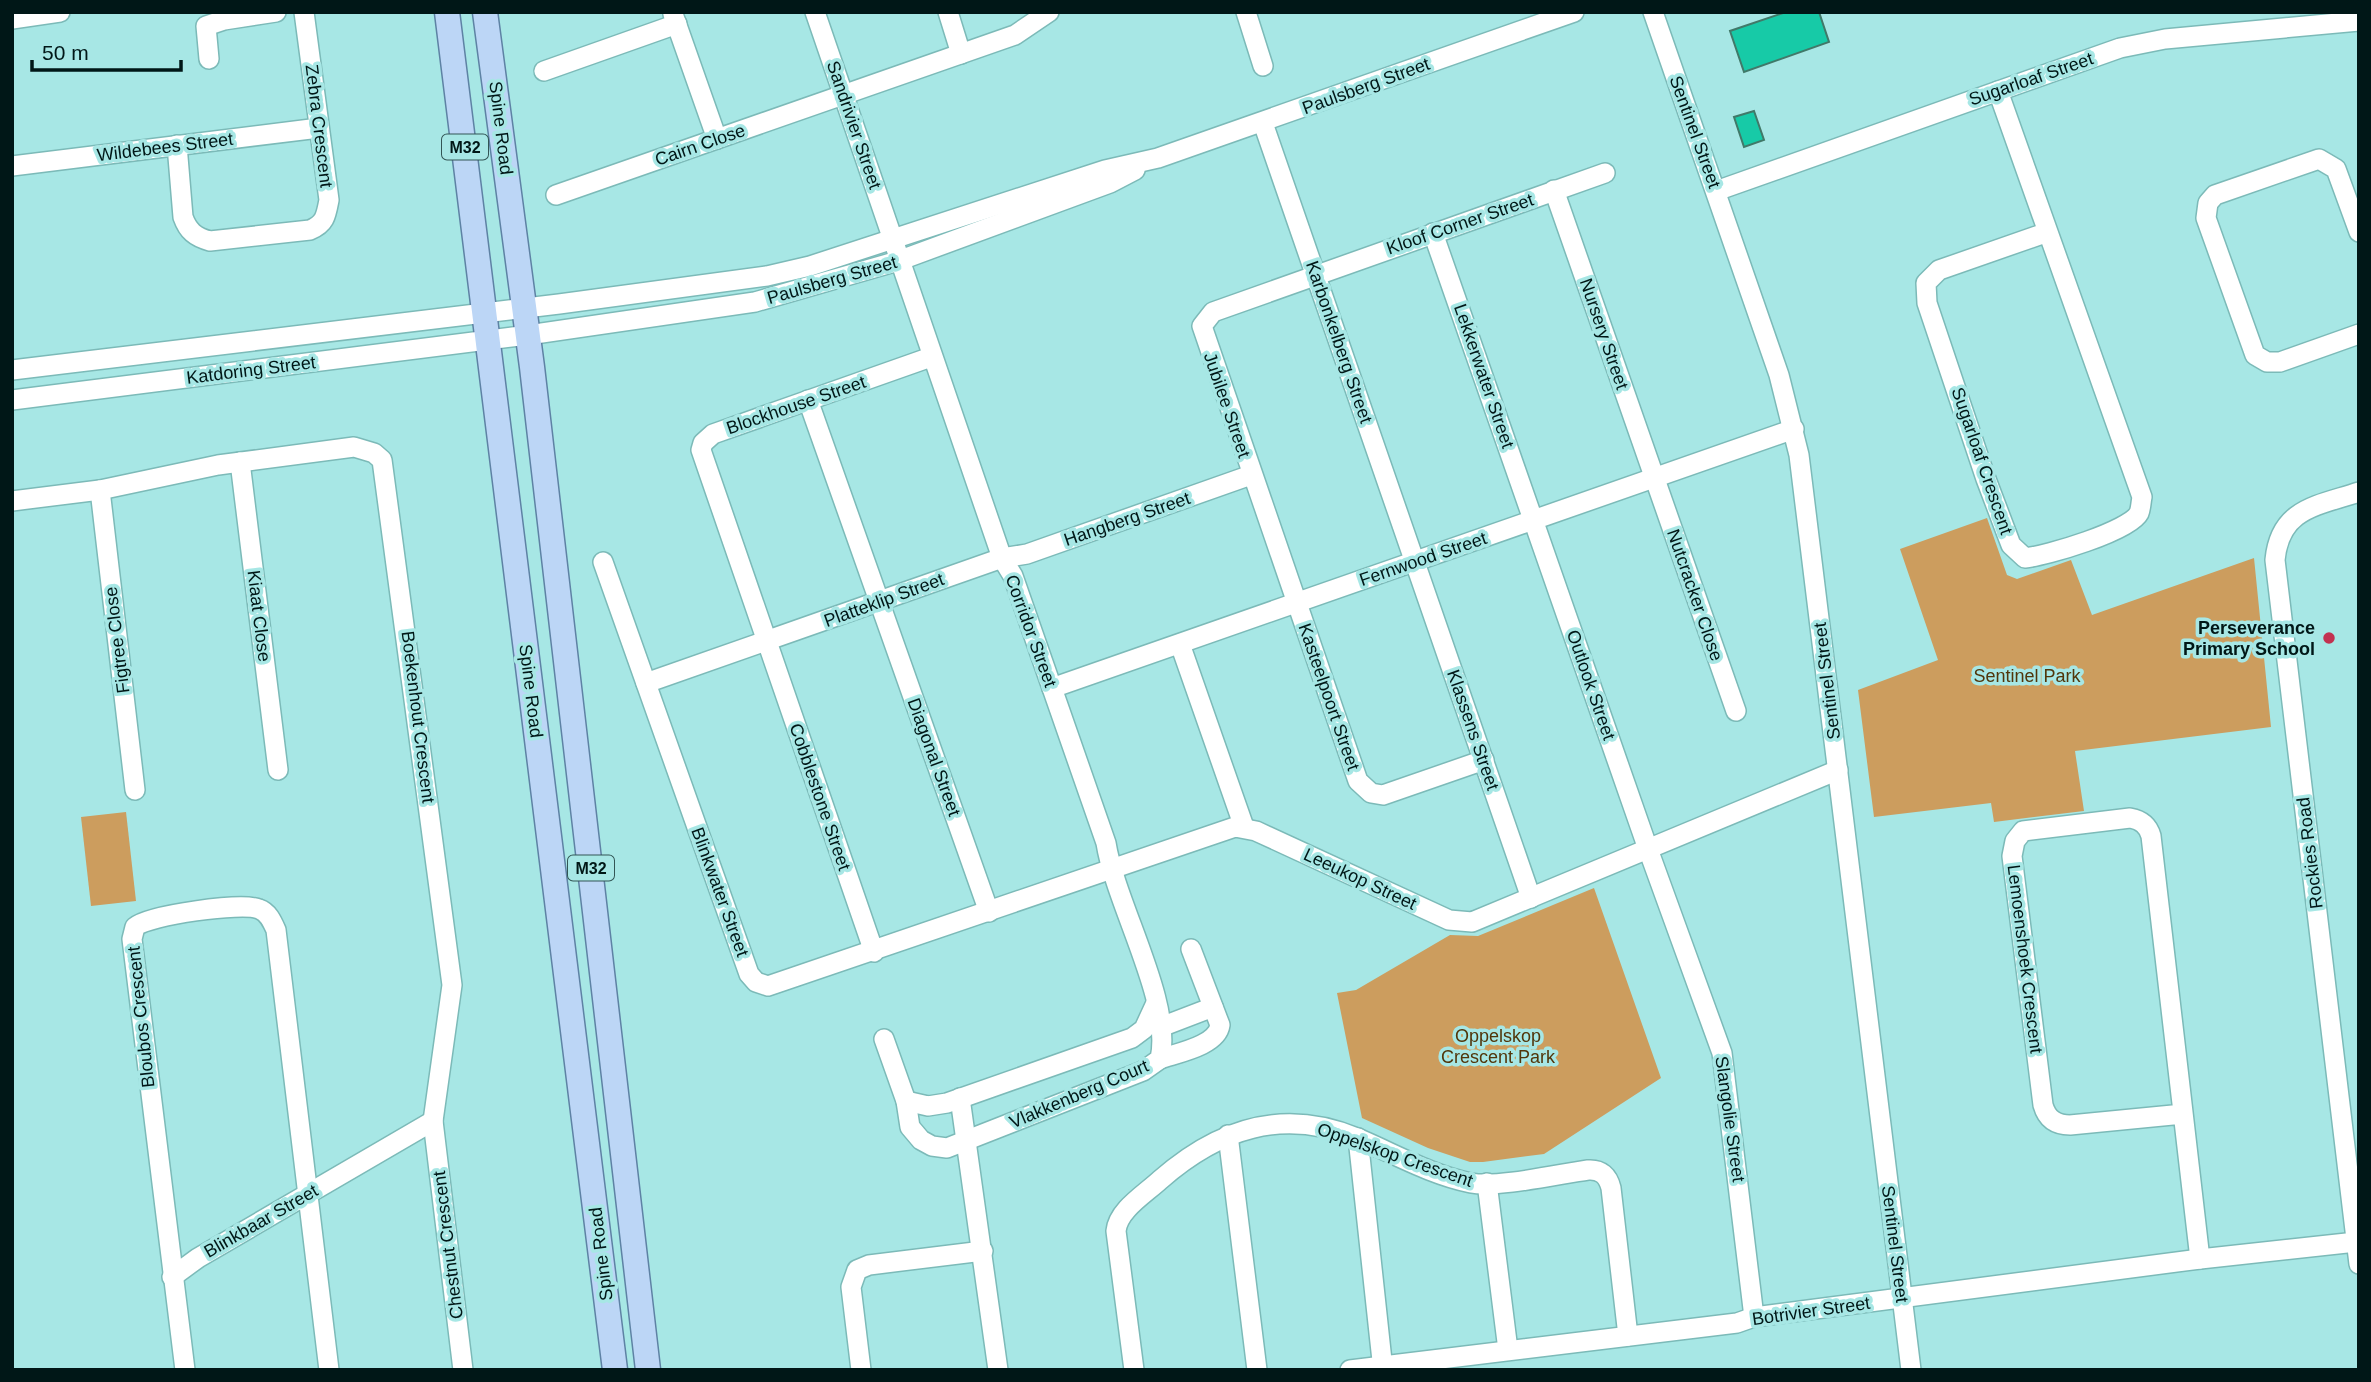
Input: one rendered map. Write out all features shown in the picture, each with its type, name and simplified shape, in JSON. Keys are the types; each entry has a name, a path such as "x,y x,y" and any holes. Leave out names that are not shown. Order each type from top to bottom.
{"main road":[{"name":"Spine Road","path":"447,12 615,1370"},
{"name":"Spine Road","path":"485,12 528,335 648,1370"}],"street":[{"path":"12,19 60,12"},
{"path":"209,58 206,26 237,17 276,12"},
{"name":"Zebra Crescent","path":"177,145 183,217 187,227 199,238 210,241 310,230 325,220 329,200 304,12"},
{"name":"Sandrivier Street","path":"815,12 893,238 898,261"},
{"path":"948,12 961,54"},
{"name":"Cairn Close","path":"556,195 1015,35 1049,12"},
{"path":"1245,12 1263,66"},
{"name":"Paulsberg Street","path":"485,313 778,274 1105,170 1158,158 1574,12"},
{"name":"Sentinel Street","path":"1653,12 1779,375 1794,429 1910,1370"},
{"path":"544,71 675,18 717,139"},
{"name":"Sugarloaf Street","path":"1716,191 1998,91 2143,43 2359,21"},
{"name":"Sugarloaf Crescent","path":"1998,91 2142,497 2139,514 2125,526 2042,557 2025,558 2011,545 1986,479 1927,303 1926,283 1939,270 2048,232"},
{"name":"Karbonkelberg Street","path":"1264,122 1415,561"},
{"name":"Wildebees Street","path":"12,166 319,128"},
{"name":"Paulsberg Street","path":"489,340 755,302 898,261 1110,183 1158,158"},
{"path":"2359,232 2336,169 2319,159 2215,195 2206,208 2210,230 2255,355 2267,362 2280,362 2359,334"},
{"name":"Kloof Corner Street","path":"1315,275 1605,173"},
{"name":"Nursery Street","path":"1554,190 1653,478"},
{"name":"Lekkerwater Street","path":"1433,233 1534,520"},
{"name":"Corridor Street","path":"898,261 1002,558 1013,576 1106,843 1111,870 1157,1002"},
{"name":"Jubilee Street","path":"1296,603 1202,326 1213,312 1315,275"},
{"name":"Katdoring Street","path":"12,370 485,313"},
{"name":"Katdoring Street","path":"12,400 489,340"},
{"name":"Blockhouse Street","path":"766,642 701,450 703,443 713,434 931,357"},
{"name":"Diagonal Street","path":"808,400 989,912"},
{"name":"Fernwood Street","path":"1052,688 1794,429"},
{"name":"Boekenhout Crescent","path":"12,501 100,490 240,462 354,447 374,453 385,470 452,985 433,1121"},
{"name":"Kiaat Close","path":"240,462 278,769"},
{"name":"Hangberg Street","path":"1002,558 1027,554 1251,475"},
{"name":"Nutcracker Close","path":"1653,478 1736,712"},
{"name":"Figtree Close","path":"100,490 135,790"},
{"name":"Rockies Road","path":"2359,492 2293,517 2280,535 2275,560 2359,1264"},
{"name":"Outlook Street","path":"1534,520 1648,849"},
{"name":"Platteklip Street","path":"766,642 1002,558"},
{"name":"Klassens Street","path":"1415,561 1531,898"},
{"name":"Blinkwater Street","path":"603,562 752,978 762,985 774,986 874,952"},
{"name":"Kasteelpoort Street","path":"1296,603 1358,781 1366,790 1383,794 1484,760"},
{"path":"646,683 766,642"},
{"name":"Cobblestone Street","path":"766,642 874,952"},
{"path":"874,952 1227,829 1244,827 1180,644"},
{"name":"Leeukop Street","path":"1244,827 1457,923 1472,922 1838,770"},
{"name":"Lemoenshoek Crescent","path":"2183,1114 2070,1125 2056,1123 2048,1116 2043,1105 2012,856 2015,842 2023,831 2130,818 2143,823 2150,831 2200,1259"},
{"name":"Slangolie Street","path":"1648,849 1722,1053 1754,1317"},
{"name":"Bloubos Crescent","path":"172,1277 131,950 133,933 141,921 249,906 260,909 271,919 277,943 308,1194"},
{"path":"1160,1059 1216,1036 1220,1025 1191,949"},
{"name":"Vlakkenberg Court","path":"1157,1002 1164,1037 1160,1059 1143,1071 947,1148 932,1146 920,1140 910,1127 906,1101 928,1106 960,1098 1132,1038 1144,1029 1157,1002"},
{"path":"1161,1027 1213,1007"},
{"path":"884,1039 906,1101"},
{"path":"960,1098 975,1189 998,1370"},
{"name":"Blinkbaar Street","path":"172,1277 198,1258 433,1121"},
{"name":"Chestnut Crescent","path":"433,1121 463,1370"},
{"name":"Oppelskop Crescent","path":"1134,1370 1116,1231 1118,1221 1178,1164 1228,1135 1290,1122 1357,1138 1424,1168 1471,1183 1588,1170 1604,1174 1611,1188 1628,1336"},
{"path":"1228,1135 1257,1370"},
{"path":"1357,1138 1383,1368"},
{"path":"1487,1183 1508,1350"},
{"path":"308,1194 329,1370"},
{"name":"Botrivier Street","path":"1350,1370 1737,1323 1754,1317 2200,1259 2356,1242"},
{"path":"861,1370 851,1287 857,1270 869,1265 983,1251"},
{"path":"172,1277 185,1370"}],"green space":[{"name":"Sentinel Park","path":"1987,518 2007,575 2017,579 2071,560 2092,615 2254,558 2271,727 2075,751 2084,811 1994,822 1991,803 1874,817 1858,690 1938,660 1900,549"},
{"path":"126,812 136,901 91,906 81,817"},
{"name":"Oppelskop Crescent Park","path":"1594,888 1661,1078 1544,1154 1470,1162 1428,1148 1362,1118 1337,993 1356,990 1450,935 1478,936"}],"building":[{"path":"1786,12 1819,12 1829,42 1744,72 1730,31"},
{"path":"1754,111 1764,140 1744,147 1734,117"}],"place":[{"name":"Perseverance Primary School","path":"2329,638"}]}
